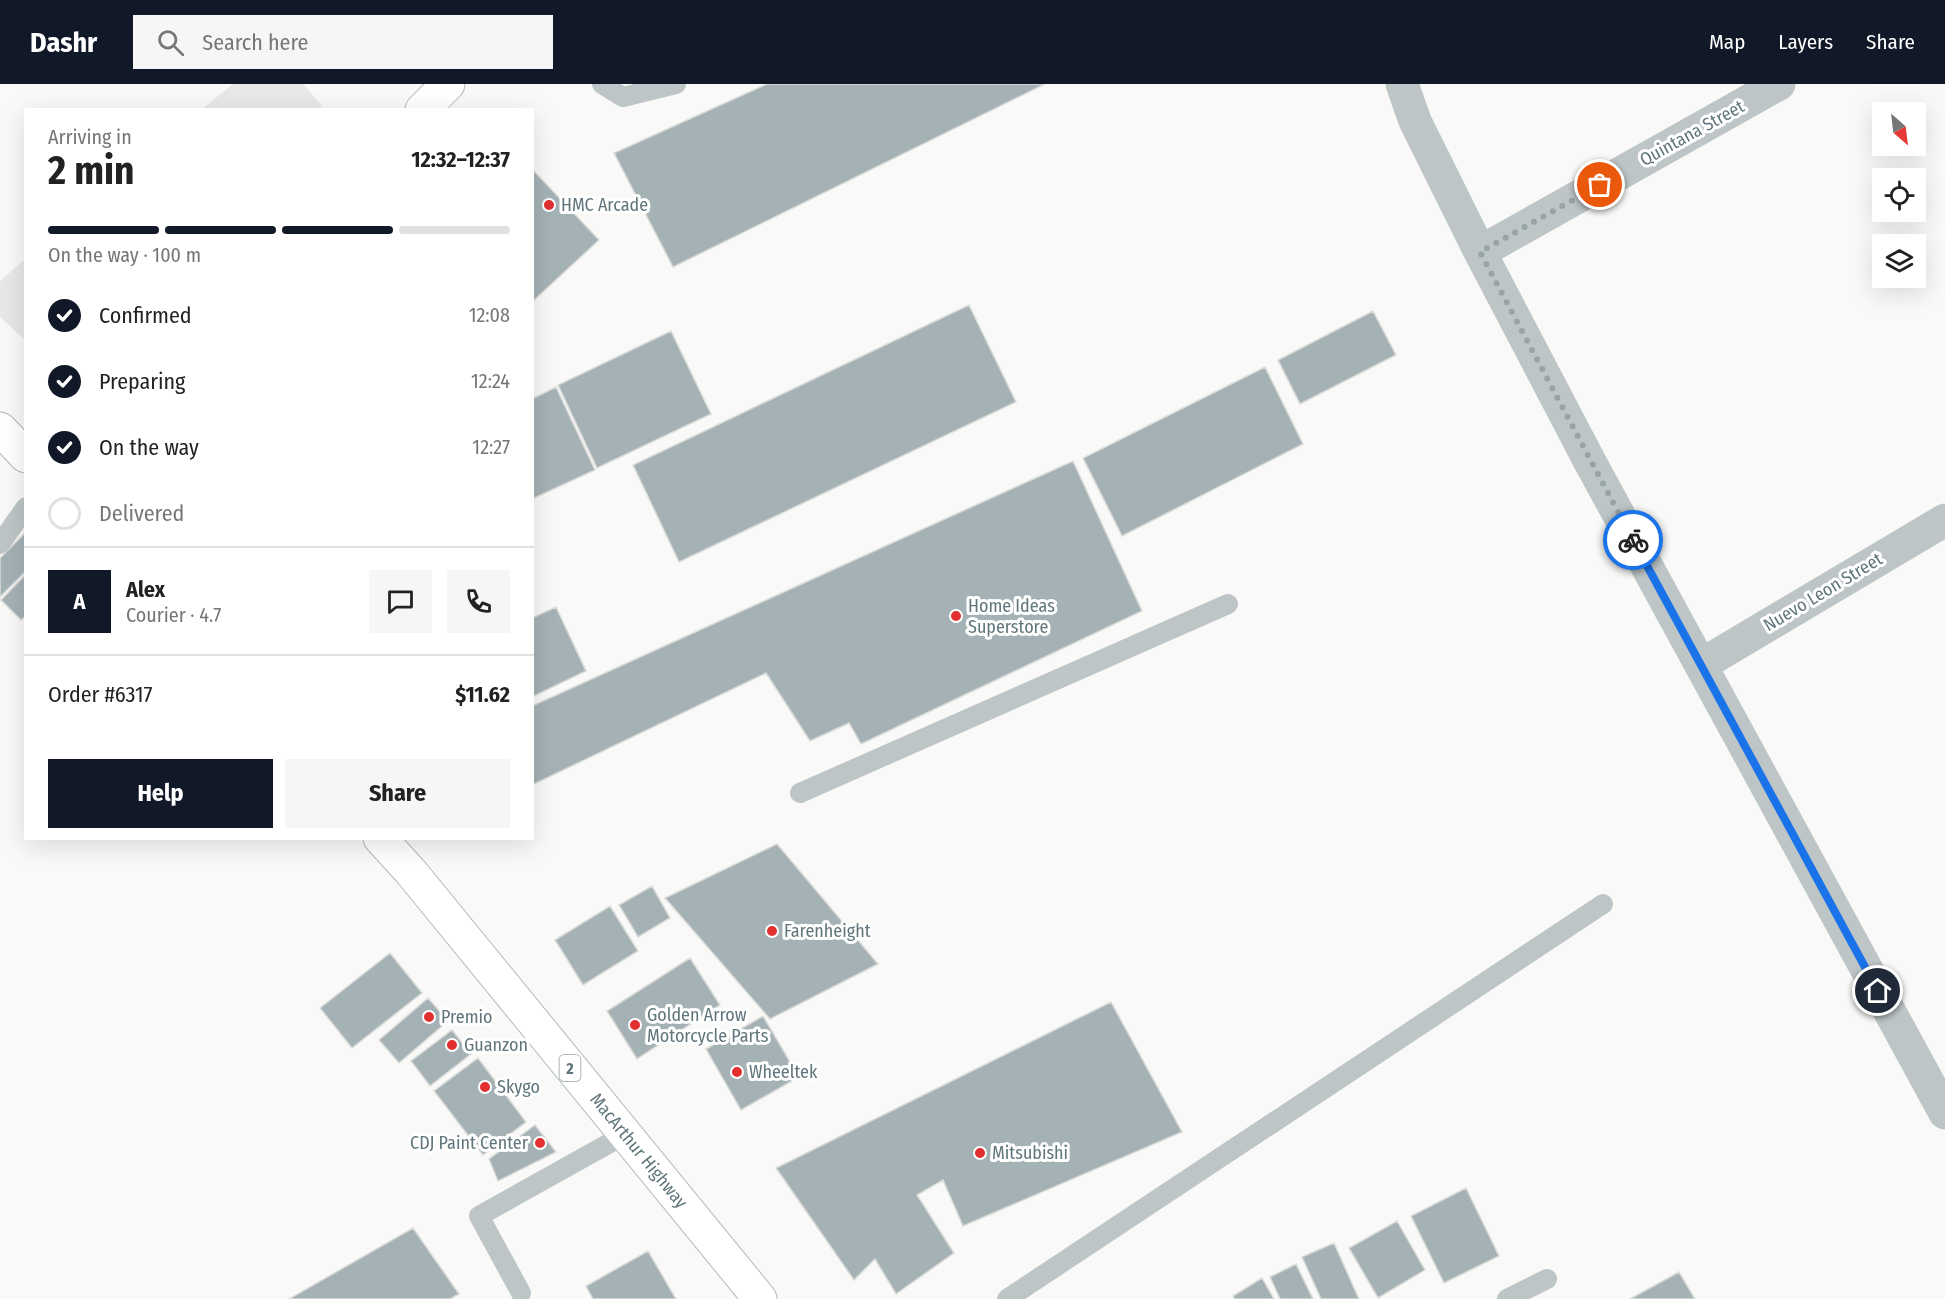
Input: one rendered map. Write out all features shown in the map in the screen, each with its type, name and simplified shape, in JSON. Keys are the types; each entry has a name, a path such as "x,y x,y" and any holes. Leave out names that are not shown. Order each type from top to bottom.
{"main road":[{"path":"424,108 448,84"},
{"path":"0,429 24,454"},
{"name":"MacArthur Highway","path":"382,840 411,872 760,1299"}],"street":[{"path":"1402,84 1415,121 1480,252 1590,462 1945,1113"},
{"name":"Quintana Street","path":"1480,252 1779,84"},
{"name":"Nuevo Leon Street","path":"1701,665 1945,520"}],"lane":[{"path":"602,84 623,97 676,84"},
{"path":"0,544 24,510"},
{"path":"800,793 1228,604"},
{"path":"1007,1299 1603,904"},
{"path":"521,1293 479,1216 624,1135"},
{"path":"1507,1299 1547,1278"}],"shaded area":[{"path":"233,84 303,84 322,106 320,108 203,108"},
{"path":"24,260 24,339 0,317 0,281"}],"building":[{"path":"767,84 1045,84 673,267 614,153"},
{"name":"HMC Arcade","path":"534,171 599,240 534,300"},
{"path":"969,305 1016,402 679,562 633,465"},
{"path":"1373,311 1396,355 1300,404 1278,360"},
{"path":"671,331 711,414 597,468 558,385"},
{"path":"1265,367 1303,444 1122,536 1083,458"},
{"path":"556,387 595,470 534,498 534,398"},
{"path":"1073,461 1142,611 861,744 849,723 810,741 766,673 534,784 534,705"},
{"path":"24,534 24,573 0,597 0,558"},
{"path":"24,576 24,618 21,620 1,600"},
{"path":"556,607 586,671 534,696 534,617"},
{"name":"Farenheight","path":"777,844 878,964 770,1019 665,898"},
{"path":"652,886 670,918 638,937 619,905"},
{"path":"610,906 638,951 583,985 555,940"},
{"path":"390,953 422,993 352,1048 320,1008"},
{"path":"690,958 720,1005 637,1059 607,1011"},
{"path":"428,998 448,1021 399,1063 379,1040"},
{"path":"1111,1002 1182,1132 963,1226 943,1180 917,1195 954,1253 896,1294 875,1259 854,1280 776,1168"},
{"path":"763,1016 799,1077 741,1110 706,1049"},
{"path":"452,1030 471,1054 430,1086 411,1061"},
{"path":"478,1058 526,1122 483,1155 434,1091"},
{"path":"535,1125 556,1152 498,1181 489,1159"},
{"path":"1466,1188 1499,1256 1444,1283 1411,1216"},
{"path":"1397,1221 1425,1270 1378,1298 1349,1248"},
{"path":"413,1228 459,1294 450,1299 289,1299"},
{"path":"1334,1243 1359,1299 1321,1299 1302,1257"},
{"path":"648,1251 676,1299 593,1299 586,1286"},
{"path":"1296,1264 1313,1299 1280,1299 1270,1277"},
{"path":"1679,1272 1695,1299 1630,1299"},
{"path":"1262,1278 1274,1299 1235,1299 1233,1296"}],"way so far":[{"path":"1600,185 1480,252 1633,540"}],"place":[{"name":"HMC Arcade","path":"549,205"},
{"name":"Home Ideas Superstore","path":"956,616"},
{"name":"Farenheight","path":"772,931"},
{"name":"Premio","path":"429,1017"},
{"name":"Golden Arrow Motorcycle Parts","path":"635,1025"},
{"name":"Guanzon","path":"452,1045"},
{"name":"Wheeltek","path":"737,1072"},
{"name":"Skygo","path":"485,1087"},
{"name":"CDJ Paint Center","path":"540,1143"},
{"name":"Mitsubishi","path":"980,1153"}],"route":[{"path":"1633,540 1878,991"}]}
